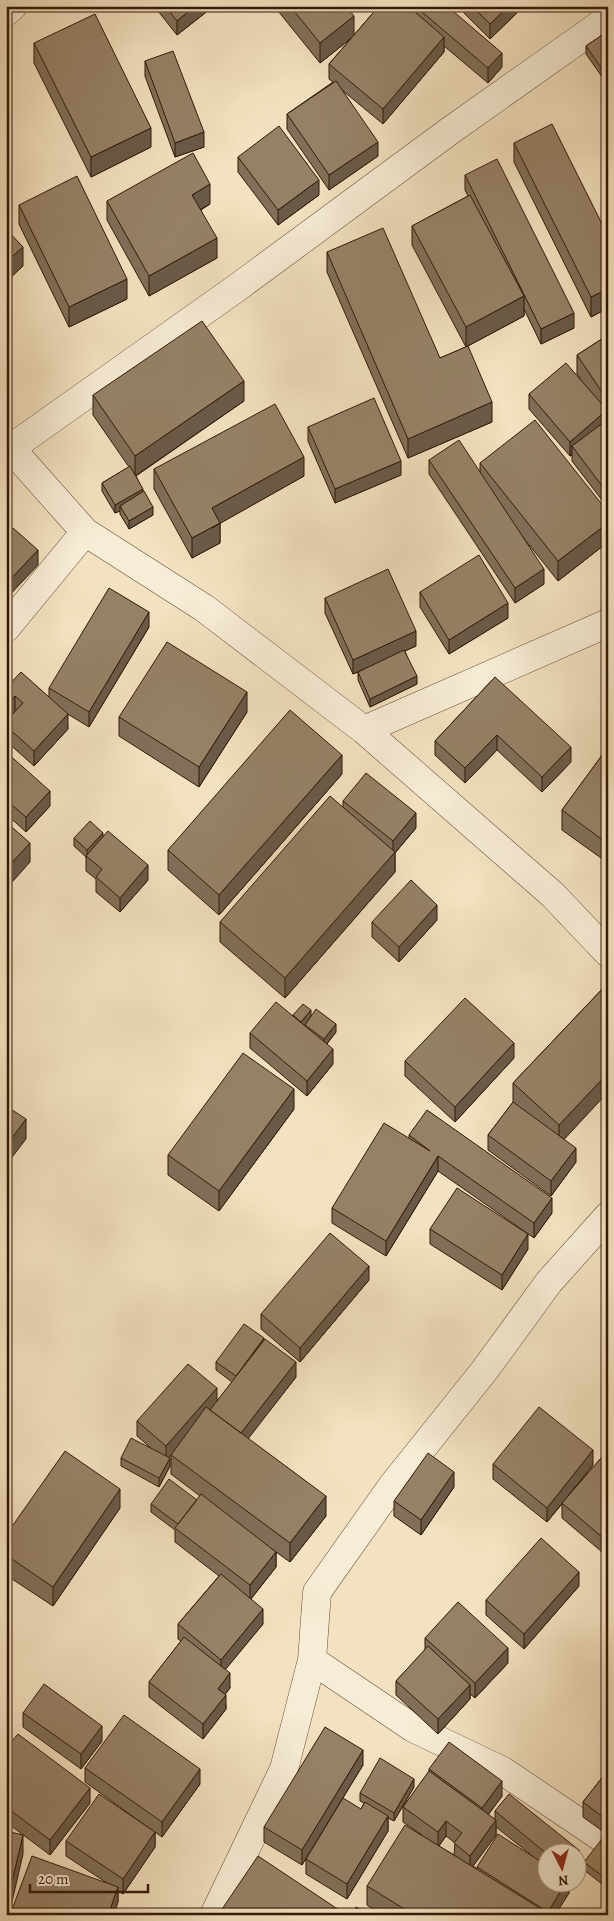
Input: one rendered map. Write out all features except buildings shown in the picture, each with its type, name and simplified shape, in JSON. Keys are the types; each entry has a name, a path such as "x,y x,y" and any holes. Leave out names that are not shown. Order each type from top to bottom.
{"street":[{"path":"6,12 13,6"},
{"path":"608,18 451,130 238,287 8,446 85,532 204,608 364,730 553,895 608,953"},
{"path":"6,628 85,532"},
{"path":"364,730 608,623"},
{"path":"214,1915 284,1770 312,1660 317,1592 392,1486 484,1371 549,1282 608,1216"},
{"path":"312,1660 413,1728 503,1771 608,1842"}]}
